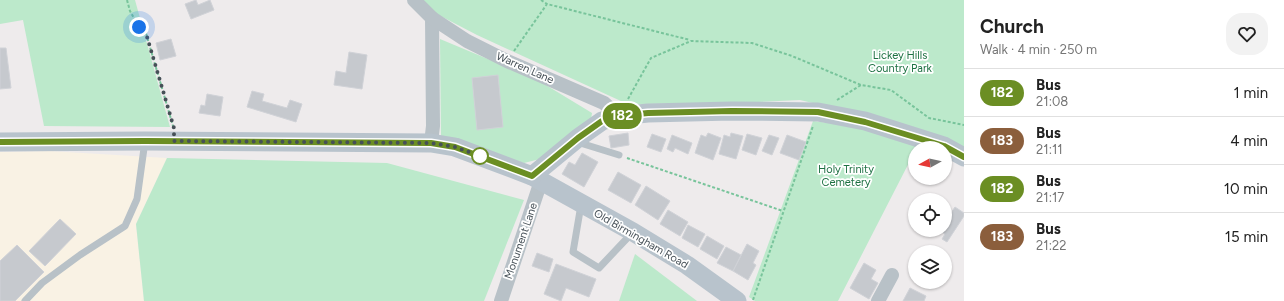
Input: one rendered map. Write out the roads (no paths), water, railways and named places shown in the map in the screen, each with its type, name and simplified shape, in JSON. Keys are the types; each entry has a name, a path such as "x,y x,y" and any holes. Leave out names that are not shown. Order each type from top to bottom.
{"main road":[{"path":"536,179 574,141 602,121 618,116 648,113 818,112 865,122 944,146 964,156"},
{"name":"Old Birmingham Road","path":"0,142 174,141 431,143 455,147 536,179 633,232 687,265 736,301"}],"street":[{"name":"Warren Lane","path":"414,0 432,18 467,41 507,61 604,102 618,116"},
{"path":"431,143 433,126 432,18"},
{"name":"Monument Lane","path":"501,301 536,179"},
{"path":"878,301 892,275"}],"lane":[{"path":"25,301 42,283 80,255 125,226 137,199 145,141"},
{"path":"574,141 619,155"},
{"path":"581,204 572,252 600,268 633,232"}],"park label":[{"name":"Lickey Hills Country Park","path":"900,61"},
{"name":"Holy Trinity Cemetery","path":"846,175"}]}
